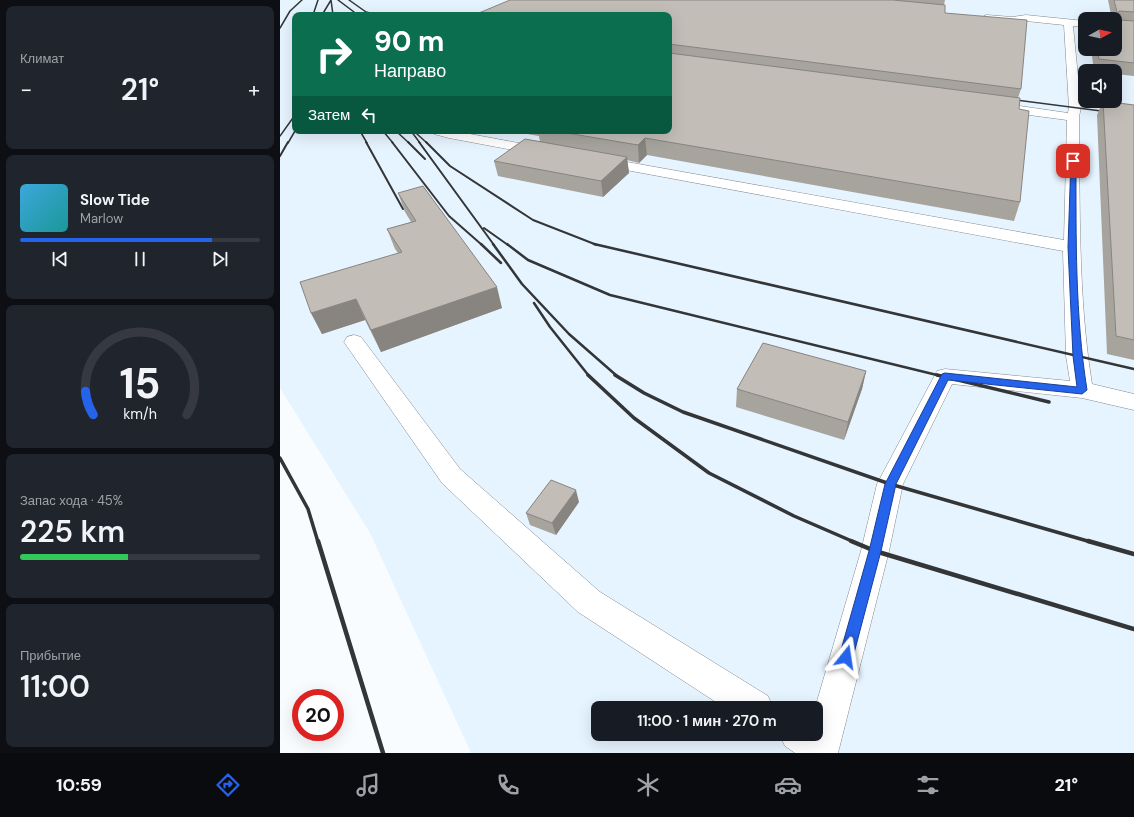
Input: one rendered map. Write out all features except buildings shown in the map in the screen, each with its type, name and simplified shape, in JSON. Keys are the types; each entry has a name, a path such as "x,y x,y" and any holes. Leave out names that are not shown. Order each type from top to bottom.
{"lane":[{"path":"980,17 1012,20 1026,18 1078,23"},
{"path":"1068,22 1075,107 1073,118 1072,247 1077,356 1082,390"},
{"path":"988,106 1073,118"},
{"path":"448,134 558,154"},
{"path":"581,158 1072,247"},
{"path":"354,342 451,476 589,602 745,701"},
{"path":"813,745 875,551 890,484 945,376 1082,390 1134,402"}],"shaded area":[{"path":"280,0 1107,0 1134,2 1134,753 471,753 370,533 280,388"}],"railway":[{"path":"280,28 290,11 302,0"},
{"path":"314,12 318,0"},
{"path":"324,12 331,0 333,12"},
{"path":"338,0 354,12"},
{"path":"349,0 366,12"},
{"path":"1008,99 1109,112"},
{"path":"280,136 292,119"},
{"path":"288,143 293,134"},
{"path":"362,134 367,143"},
{"path":"386,134 393,143"},
{"path":"399,134 409,143"},
{"path":"413,134 420,143"},
{"path":"417,134 427,143"},
{"path":"280,156 288,142"},
{"path":"366,142 403,209"},
{"path":"392,142 449,216 482,245"},
{"path":"419,142 494,245"},
{"path":"409,143 425,159"},
{"path":"427,143 450,166 533,220 595,244"},
{"path":"484,228 508,245"},
{"path":"481,244 501,263"},
{"path":"493,244 522,284 569,334 617,376"},
{"path":"507,244 528,260 610,295 941,376"},
{"path":"595,244 1134,369"},
{"path":"534,303 550,327 589,376"},
{"path":"615,375 644,393 683,412 890,484 1091,542"},
{"path":"937,375 1049,402"},
{"path":"589,376 634,418 709,473 794,516 854,542"},
{"path":"280,458 308,509 318,542"},
{"path":"318,541 383,753"},
{"path":"851,541 875,551 1134,629"},
{"path":"1088,541 1134,554"}],"route":[{"path":"846,657 875,551 890,484 945,376 1082,390 1077,356 1072,247 1073,161"}]}
